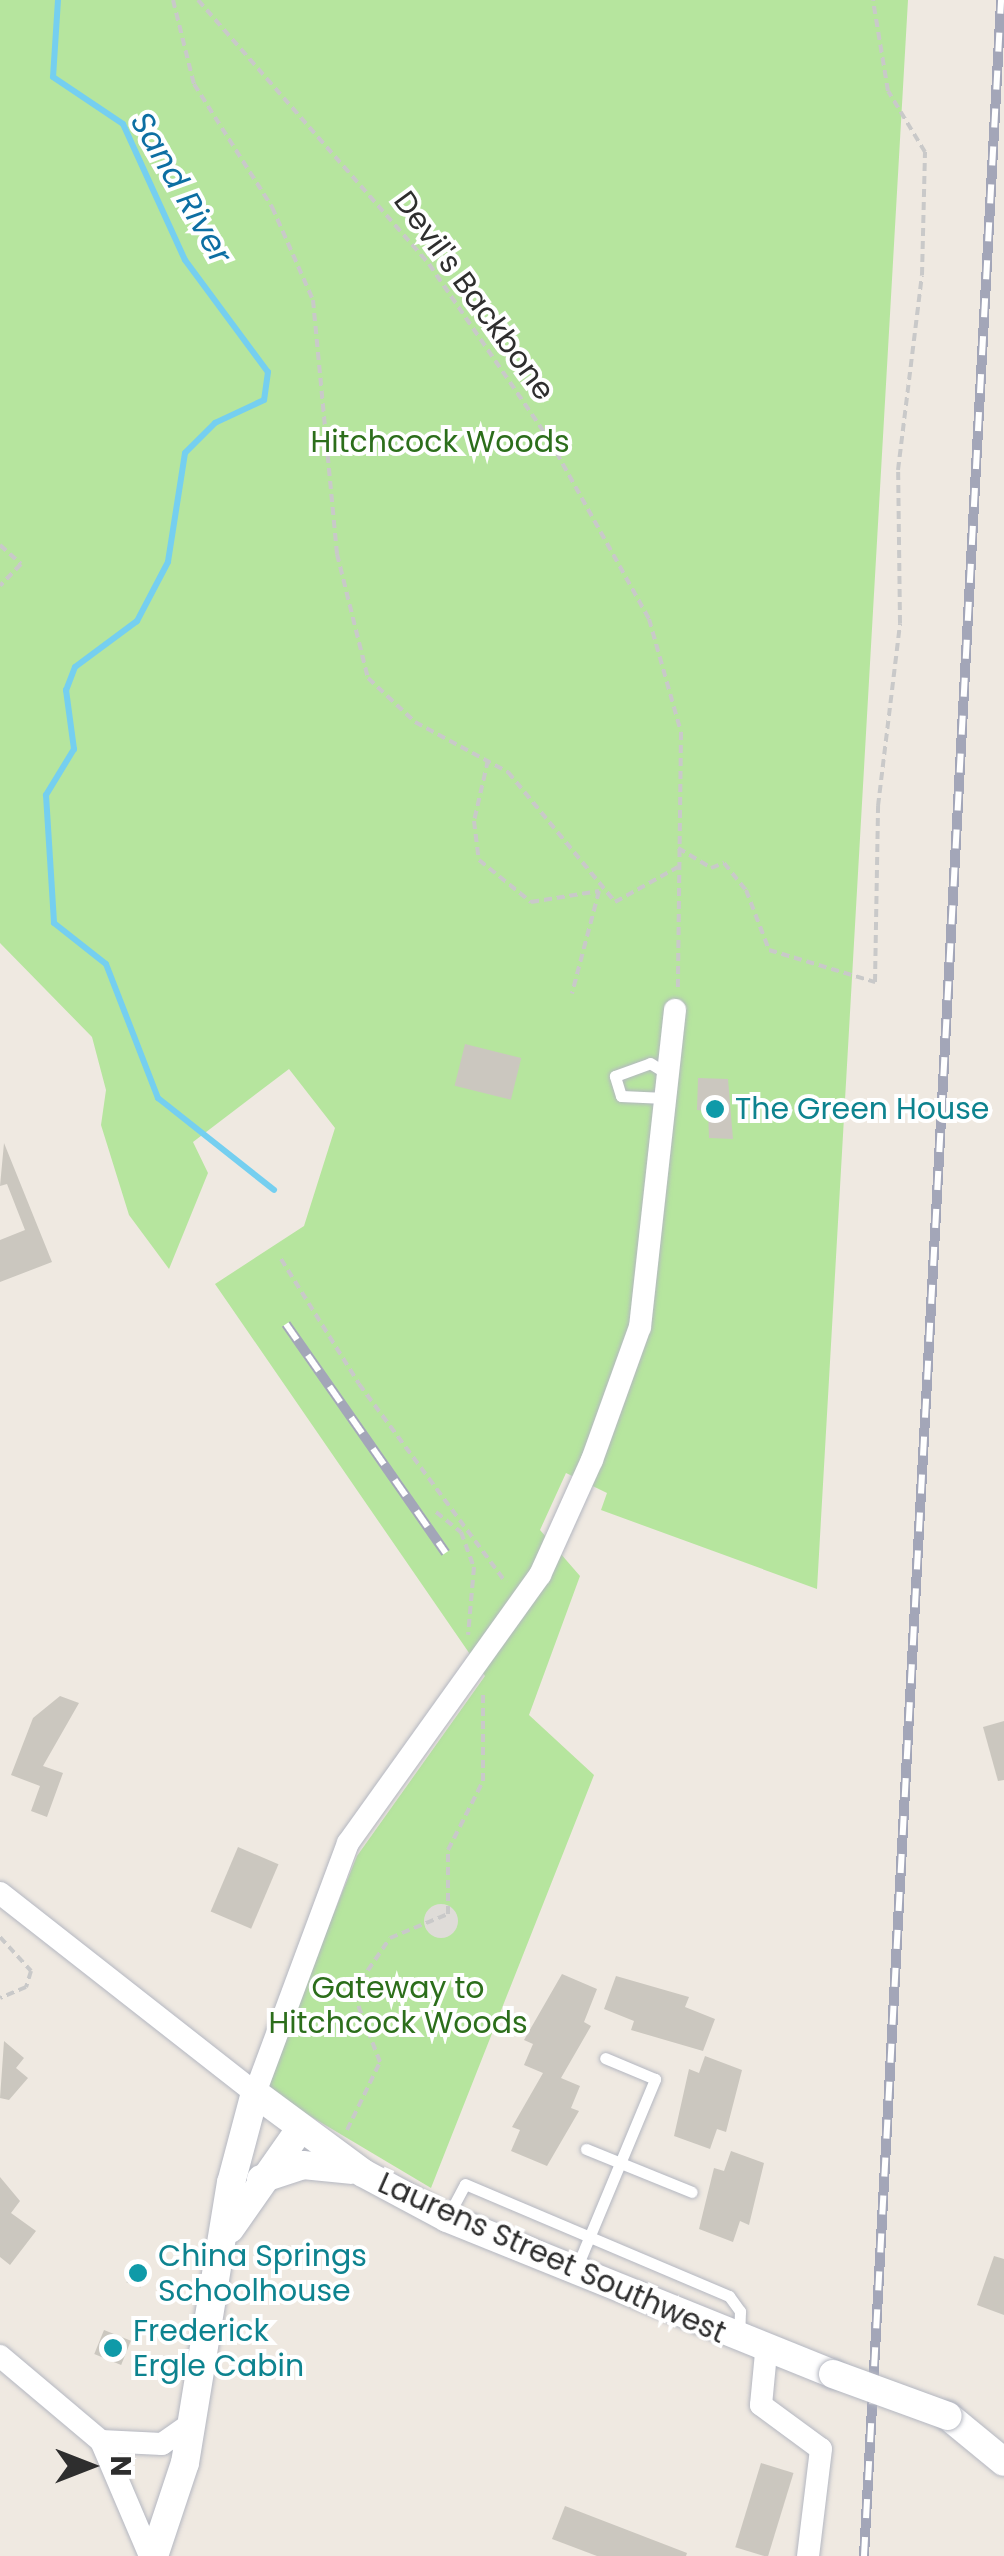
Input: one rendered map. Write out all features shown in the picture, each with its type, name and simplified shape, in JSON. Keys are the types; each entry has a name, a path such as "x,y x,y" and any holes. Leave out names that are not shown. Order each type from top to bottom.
{"street":[{"path":"152,2556 192,2423 223,2244 255,2093 348,1843 519,1604 592,1460 640,1328 675,1010"},
{"name":"Laurens Street Southwest","path":"0,1893 300,2129 363,2173 447,2218 574,2274 766,2352 1004,2434"},
{"path":"223,2244 261,2180 300,2129"},
{"path":"261,2180 302,2164 363,2173"},
{"path":"766,2352 761,2405 821,2448 808,2556"},
{"path":"0,2356 101,2440 152,2556"},
{"name":"Laurens Street Southwest","path":"948,2416 1004,2462"},
{"path":"101,2440 162,2444 192,2423"}],"lane":[{"path":"665,1098 622,1096 615,1076 650,1063 666,1074"},
{"path":"574,2274 655,2079 605,2058"},
{"path":"586,2148 692,2192"},
{"path":"447,2218 464,2184 729,2296 740,2311 739,2341"}],"path":[{"path":"173,0 194,84 272,208 313,300 320,431 354,648 382,698 488,760 552,816 599,891 572,993"},
{"name":"Devil's Backbone","path":"198,0 430,264 616,551 671,674 681,732 675,1010"},
{"path":"678,848 711,868 724,863 746,890 769,950 875,982 878,806 900,623 898,470 922,275 925,152 888,91 873,0"},
{"path":"0,545 21,564 0,586"},
{"path":"488,760 474,821 479,860 531,902 599,891 630,900 678,867"},
{"path":"281,1259 519,1604"},
{"path":"436,1512 461,1532 474,1567 476,1613 461,1652"},
{"path":"332,2134 352,2127 380,2068 353,1992 390,1938 448,1914 448,1850 483,1781 483,1681"},
{"path":"0,1937 31,1971 26,1987 0,1998"}],"green space":[{"name":"Hitchcock Woods","path":"0,0 908,0 817,1589 601,1510 607,1493 566,1473 540,1530 580,1576 529,1715 594,1775 431,2188 263,2088 357,1856 485,1676 215,1284 304,1226 335,1128 289,1069 193,1142 208,1173 169,1269 129,1215 101,1125 106,1090 92,1037 0,943"}],"shaded area":[{"path":"441,1904 453,1909 458,1921 453,1933 441,1938 429,1933 424,1921 429,1909"}],"building":[{"path":"465,1044 521,1058 511,1100 455,1086"},
{"name":"The Green House","path":"698,1078 728,1079 733,1139 709,1138 708,1111 697,1110"},
{"path":"4,1143 52,1262 0,1282 0,1240 25,1230 7,1184 0,1186"},
{"path":"60,1696 79,1703 43,1766 63,1773 47,1817 31,1811 40,1786 11,1775 33,1718"},
{"path":"1004,1721 1004,1780 998,1781 983,1727"},
{"path":"238,1847 279,1864 251,1929 211,1911"},
{"path":"562,1974 597,1989 584,2022 591,2026 561,2078 580,2086 571,2108 579,2111 547,2166 511,2151 520,2130 512,2127 543,2073 524,2065 533,2044 524,2040"},
{"path":"616,1976 689,1997 685,2007 715,2019 703,2051 631,2030 634,2021 604,2009"},
{"path":"4,2041 24,2058 16,2068 28,2078 9,2100 0,2098"},
{"path":"705,2056 742,2070 726,2132 717,2129 710,2149 674,2136 689,2069 699,2073"},
{"path":"731,2151 764,2163 749,2225 740,2221 733,2242 699,2229 714,2168 724,2171"},
{"path":"0,2177 20,2201 11,2213 36,2231 10,2265 0,2257"},
{"path":"994,2256 1004,2259 1004,2315 977,2305"},
{"name":"China Springs Schoolhouse","path":"135,2259 149,2264 141,2288 126,2282"},
{"name":"Frederick Ergle Cabin","path":"104,2330 131,2341 121,2365 94,2354"},
{"path":"761,2463 794,2473 768,2556 735,2547"},
{"path":"565,2506 687,2553 686,2556 597,2556 552,2539"}],"waterway":[{"name":"Sand River","path":"58,0 53,77 123,124 185,260 268,372 264,400 215,423 185,453 168,562 137,621 75,667 66,690 74,749 46,795 54,923 106,964 158,1098 274,1190"}],"railway":[{"path":"864,2556 1001,0"},
{"path":"286,1324 446,1553"}],"place":[{"name":"The Green House","path":"715,1109"},
{"name":"China Springs Schoolhouse","path":"138,2273"},
{"name":"Frederick Ergle Cabin","path":"113,2348"}],"park label":[{"name":"Gateway to Hitchcock Woods","path":"398,2005"}]}
